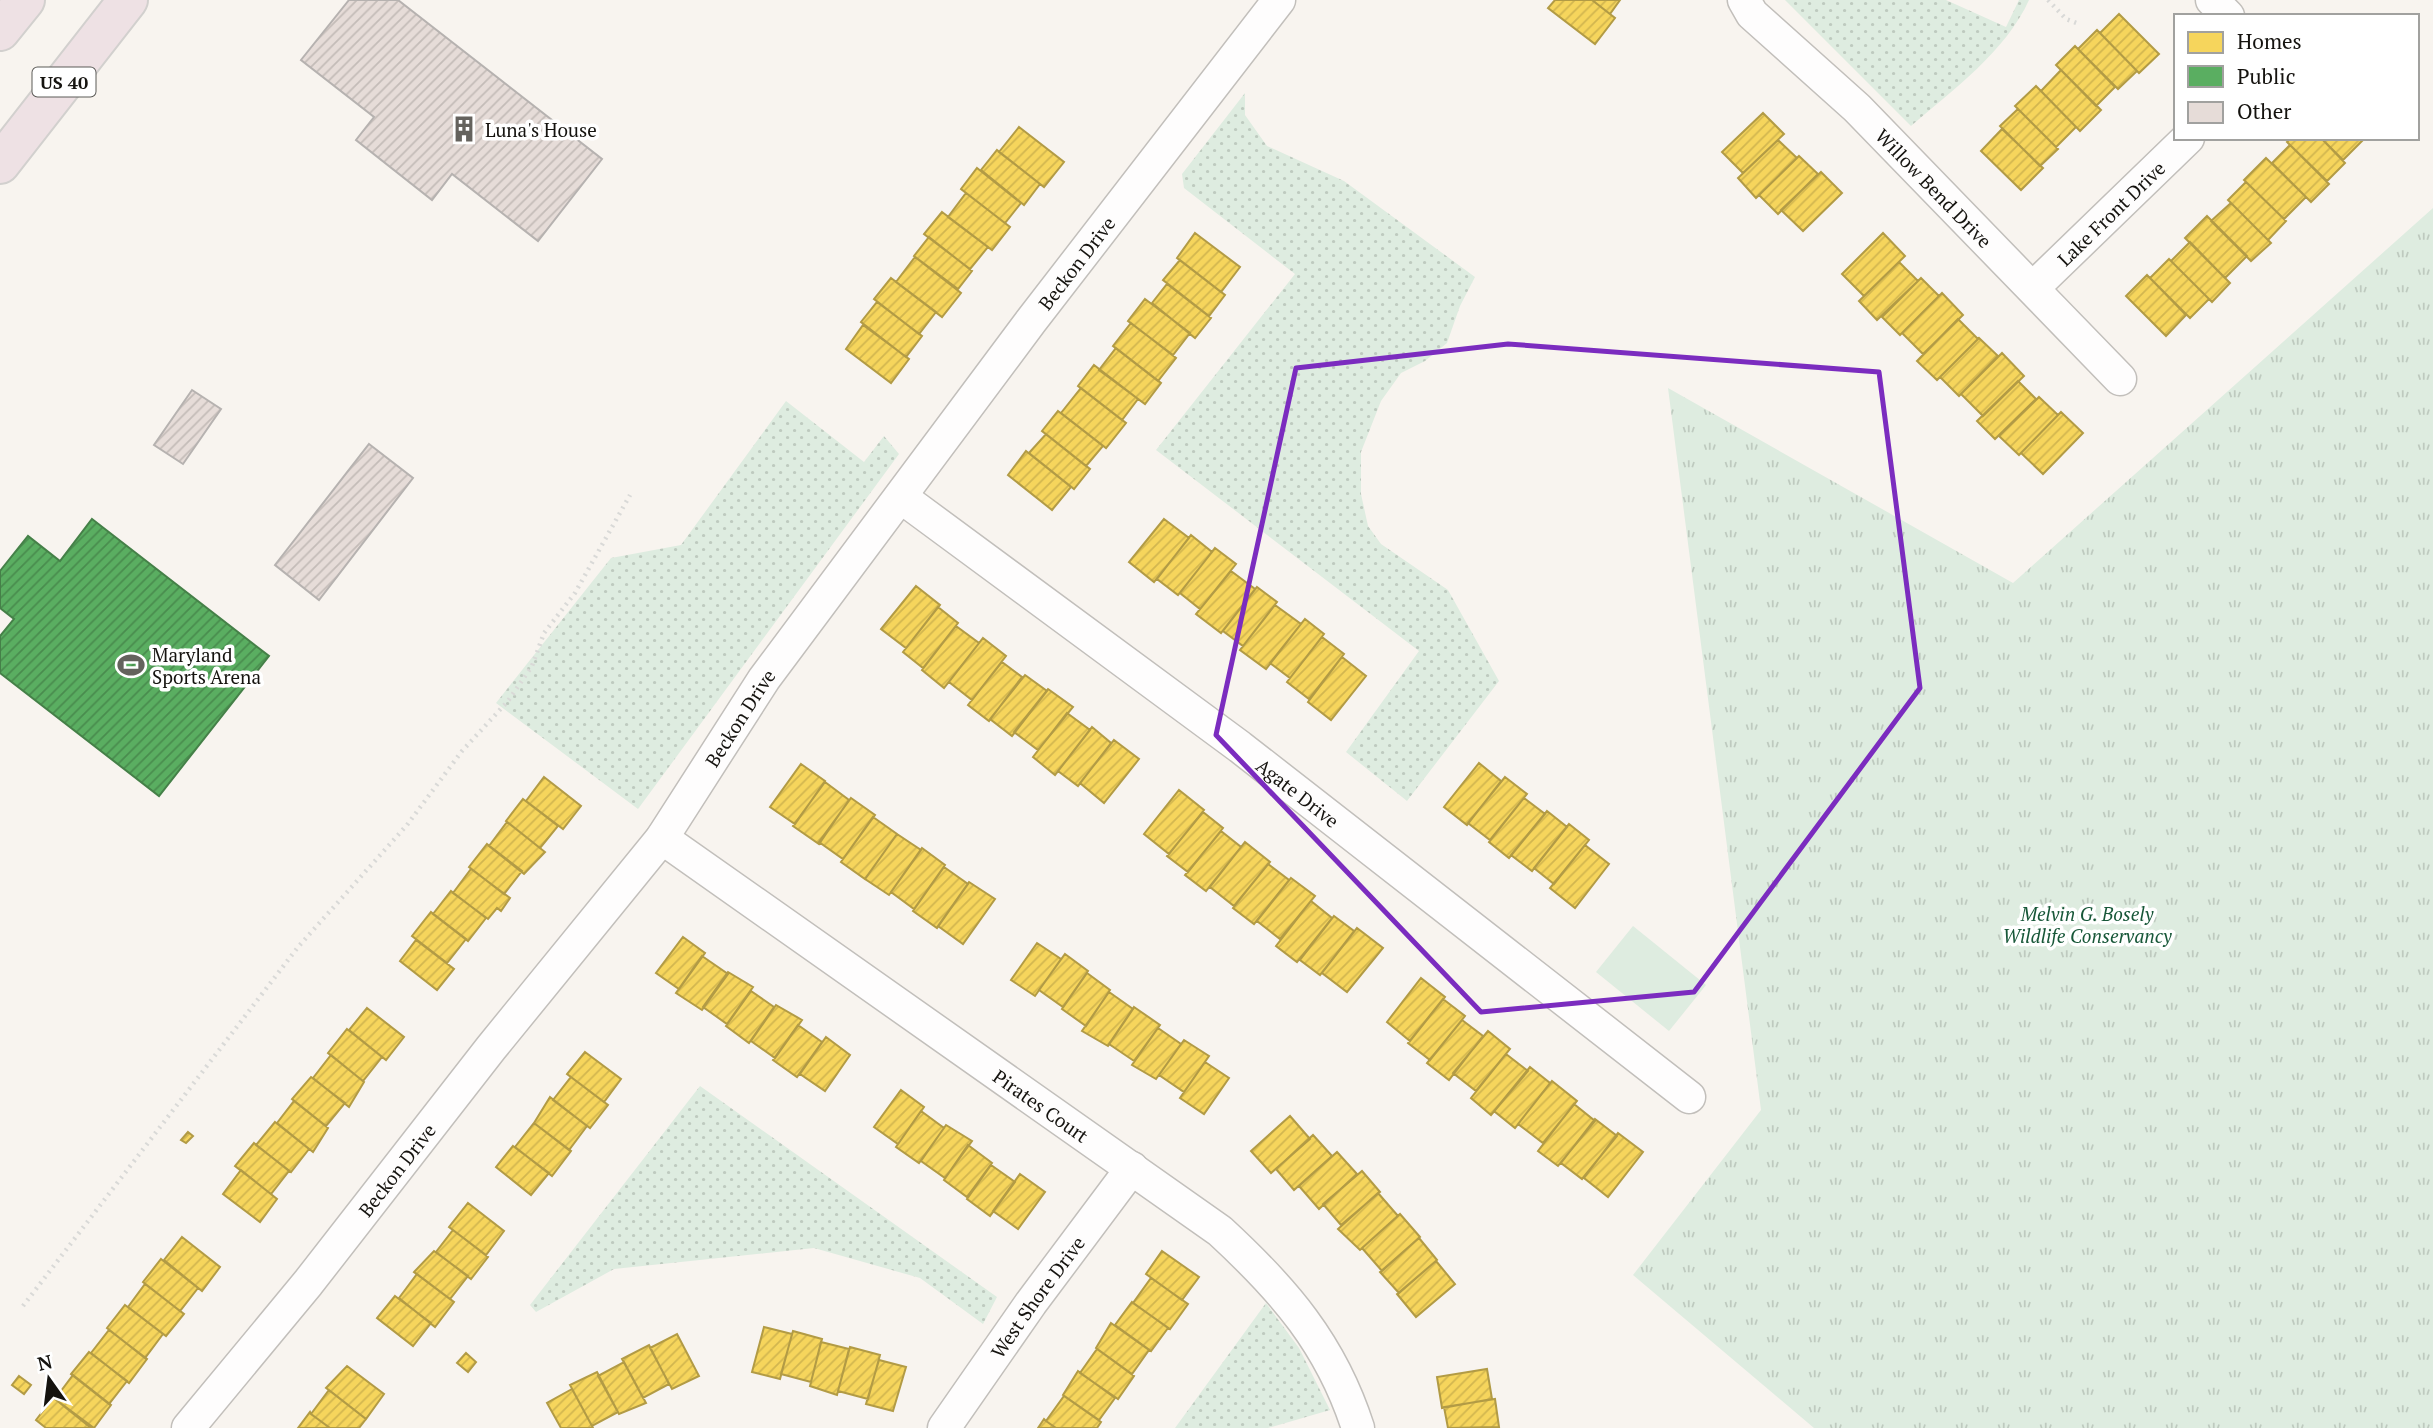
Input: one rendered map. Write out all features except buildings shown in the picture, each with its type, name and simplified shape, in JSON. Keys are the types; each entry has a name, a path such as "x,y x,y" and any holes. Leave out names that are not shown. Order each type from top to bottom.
{"highway":[{"path":"0,32 25,0"},
{"name":"US 40","path":"0,164 128,0"}],"street":[{"name":"Willow Bend Drive","path":"1744,0 1752,14 1857,108 2120,379"},
{"path":"2212,0 2226,14"},
{"name":"Beckon Drive","path":"188,1428 308,1283 491,1048 662,838 764,679 1272,2"},
{"name":"Lake Front Drive","path":"2033,288 2186,140"},
{"name":"Agate Drive","path":"901,497 1240,747 1689,1097"},
{"name":"Pirates Court","path":"662,838 1220,1231 1269,1276 1305,1319 1334,1367 1358,1428"},
{"name":"West Shore Drive","path":"944,1428 1031,1303 1132,1168"}],"path":[{"path":"2048,0 2066,19 2078,24"},
{"path":"23,1306 298,947 407,825 462,751 508,701 532,666 544,633 575,593 629,495"}],"highlighted area":[{"path":"1508,344 1879,372 1920,688 1694,992 1481,1012 1216,735 1296,368"}],"green space":[{"path":"1785,0 1946,0 2006,27 2019,0 2029,0 2019,19 1993,53 1911,126"},
{"path":"1245,93 1245,115 1267,146 1344,181 1475,277 1460,306 1447,343 1425,361 1401,373 1381,401 1361,452 1361,494 1368,526 1381,544 1448,590 1499,681 1407,801 1346,752 1419,651 1156,450 1295,274 1184,188 1182,174"},
{"name":"Melvin G. Bosely Wildlife Conservancy","path":"2433,208 2433,1428 1814,1428 1633,1275 1761,1110 1668,388 2013,583"},
{"path":"786,401 864,462 884,436 899,454 638,809 496,703 611,558 681,545"},
{"path":"1633,926 1706,985 1669,1031 1596,972"},
{"path":"700,1086 997,1297 983,1324 920,1278 814,1248 614,1269 536,1312 530,1305"},
{"path":"1266,1303 1299,1348 1330,1410 1268,1428 1175,1428"}],"place":[{"name":"Luna's House","path":"464,129"},
{"name":"Maryland Sports Arena","path":"131,665"}]}
